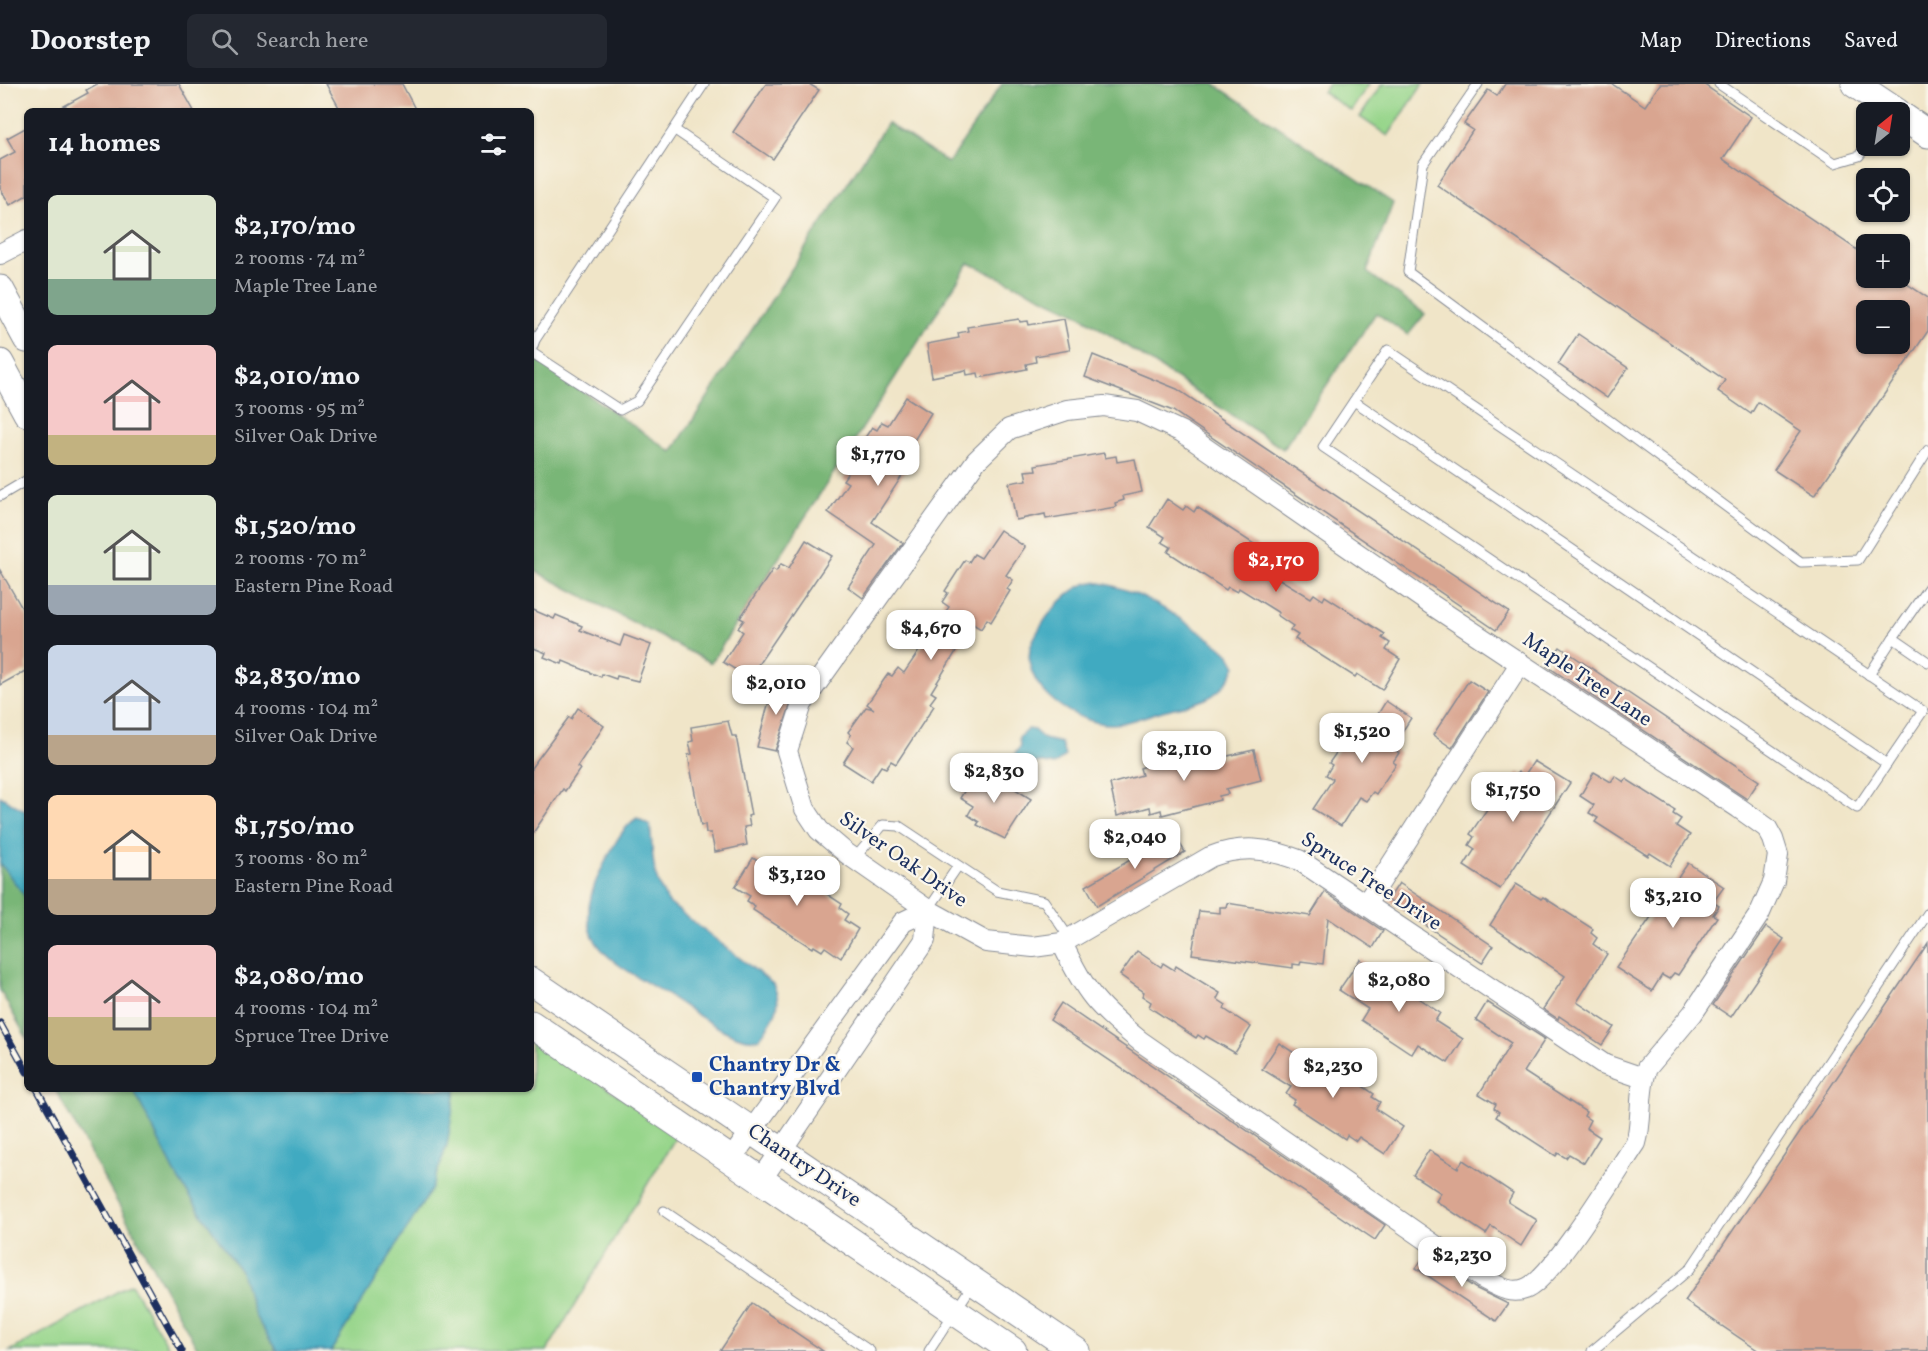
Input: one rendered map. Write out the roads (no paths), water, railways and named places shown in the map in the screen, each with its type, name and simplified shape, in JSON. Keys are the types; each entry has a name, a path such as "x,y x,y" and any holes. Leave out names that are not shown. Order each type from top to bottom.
{"street":[{"path":"1855,84 1880,102"},
{"path":"1910,122 1928,134"},
{"path":"0,254 24,242"},
{"path":"0,289 24,333"},
{"path":"0,363 24,407"},
{"name":"Silver Oak Drive","path":"1066,941 1033,947 986,942 928,910 854,859 819,830 805,809 787,751 802,704 976,461 1009,429 1067,410 1104,406 1137,411"},
{"name":"Maple Tree Lane","path":"1137,411 1182,432 1520,664 1767,828 1773,839 1777,868 1760,915 1692,1013 1652,1059 1643,1078"},
{"path":"1366,904 1520,664"},
{"name":"Spruce Tree Drive","path":"1066,941 1210,856 1229,850 1248,848 1274,850 1299,860 1605,1065 1643,1078"},
{"path":"731,1159 903,922 928,910"},
{"path":"761,1180 925,940 928,910"},
{"path":"1066,941 1081,983 1101,1009 1140,1041 1482,1278 1511,1291 1524,1290 1535,1284 1563,1250 1636,1143 1641,1126 1643,1078"},
{"name":"Chantry Drive","path":"534,983 1076,1351"},
{"name":"Chantry Drive","path":"534,1026 1012,1351"}],"lane":[{"path":"534,343 704,84"},
{"path":"1478,84 1423,164 1408,272 1802,562 1858,560 1928,450"},
{"path":"1719,84 1835,163 1859,156"},
{"path":"534,354 620,410 637,401 775,198 675,130"},
{"path":"1388,350 1869,675 1923,711 1857,808 1323,447 1388,350"},
{"path":"1354,401 1887,764"},
{"path":"0,496 24,482"},
{"path":"1869,675 1928,588"},
{"path":"1893,638 1928,662"},
{"path":"854,859 883,825 899,826 997,891 1044,901 1066,941"},
{"path":"928,910 958,866"},
{"path":"1592,1351 1690,1269 1928,914"},
{"path":"664,1211 870,1351"},
{"path":"929,1351 974,1282"}],"water":[{"path":"1093,582 1127,590 1159,606 1206,636 1230,655 1236,666 1230,678 1216,693 1199,702 1120,723 1099,723 1069,712 1044,691 1035,678 1030,664 1030,649 1047,617 1062,600 1073,590"},
{"path":"1028,729 1034,730 1044,739 1061,743 1065,756 1054,765 1038,762 1027,770 1015,767 1013,759 1020,747 1019,737"},
{"path":"0,796 24,810 24,895 0,863"},
{"path":"637,818 650,825 656,875 669,903 773,984 778,1000 777,1007 772,1020 759,1039 728,1033 706,1020 619,965 604,952 594,938 589,920 591,897 601,870 616,842 625,828"},
{"path":"135,1092 456,1092 447,1145 431,1190 331,1351 277,1351 255,1316 241,1272 179,1180"}],"railway":[{"path":"0,1023 24,1067"},
{"path":"39,1092 182,1351"}],"place":[{"name":"Chantry Dr & Chantry Blvd","path":"697,1077"}]}
